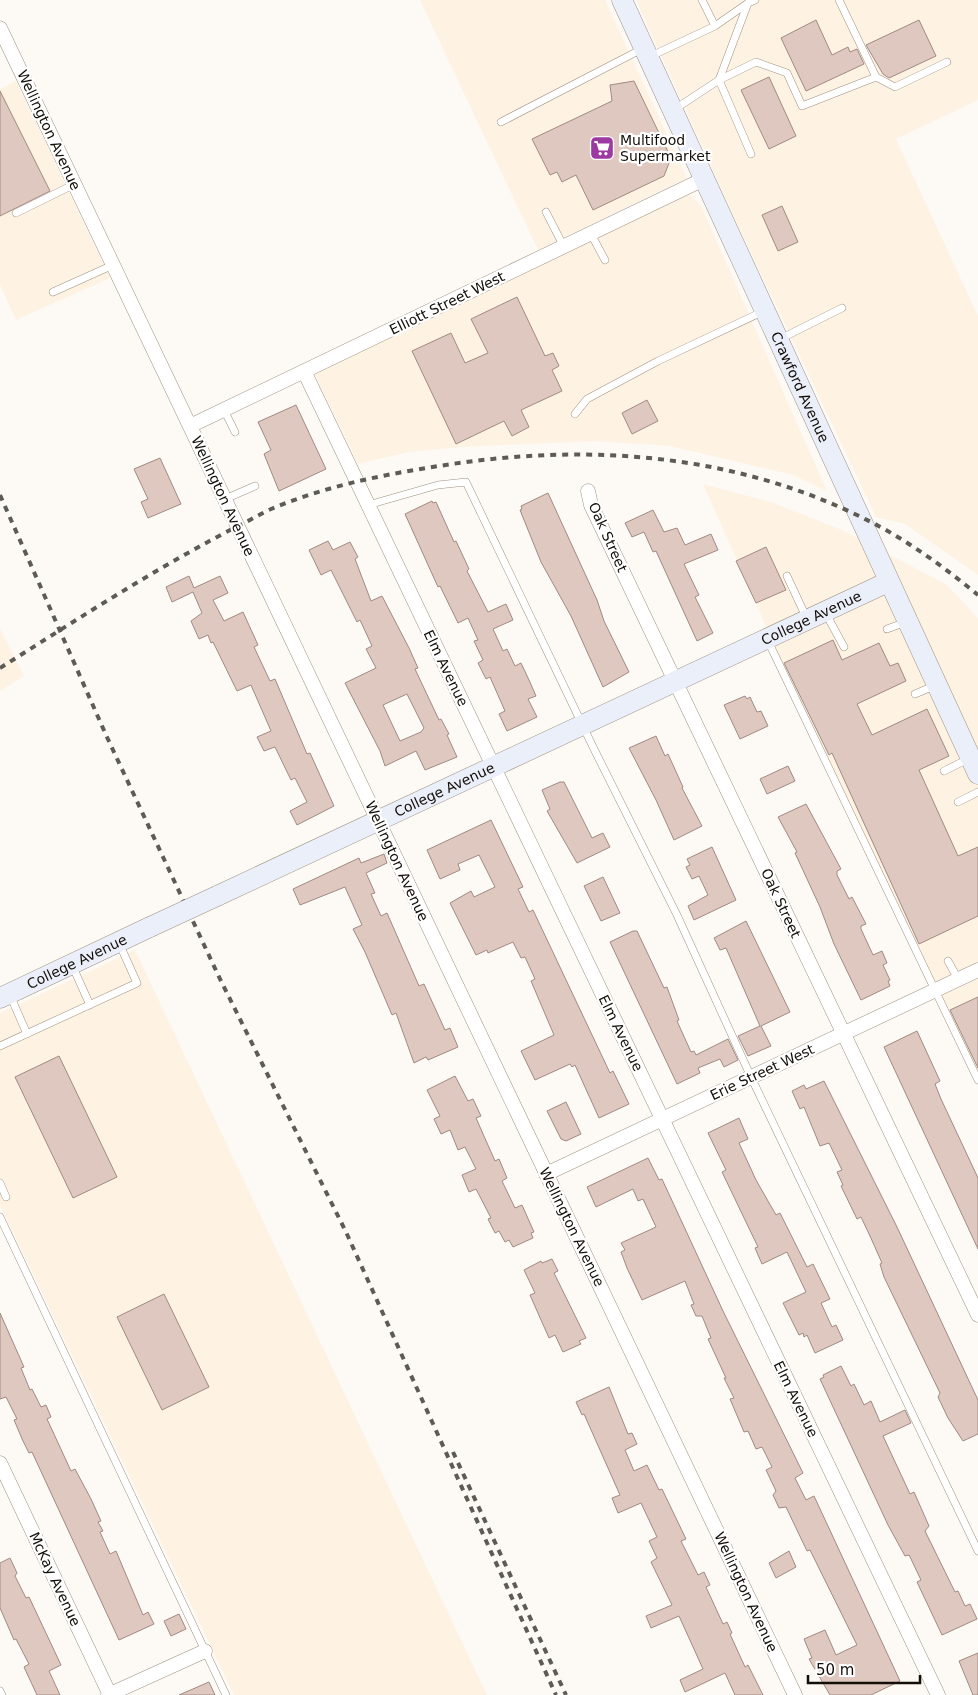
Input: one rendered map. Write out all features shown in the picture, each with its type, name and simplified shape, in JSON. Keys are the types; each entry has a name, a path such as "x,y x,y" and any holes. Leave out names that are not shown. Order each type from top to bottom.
{"street":[{"name":"Crawford Avenue","path":"622,0 974,766"},
{"name":"Wellington Avenue","path":"0,28 795,1695"},
{"name":"Elliott Street West","path":"190,426 704,179"},
{"name":"Elm Avenue","path":"304,371 938,1695"},
{"name":"Oak Street","path":"588,491 591,505 978,1315"},
{"name":"College Avenue","path":"5,996 888,582"},
{"name":"Erie Street West","path":"546,1174 978,970"},
{"name":"McKay Avenue","path":"0,1463 109,1695"},
{"path":"109,1695 205,1651"}],"lane":[{"path":"702,0 715,26"},
{"path":"839,0 876,77 895,86 947,62"},
{"path":"501,122 646,53 715,26 751,1"},
{"path":"751,1 718,80 751,154"},
{"path":"673,110 718,80 756,62 787,72 802,106 876,77"},
{"path":"16,213 75,184"},
{"path":"546,212 564,247"},
{"path":"591,234 605,260"},
{"path":"53,292 113,265"},
{"path":"778,340 842,308"},
{"path":"575,414 587,399 658,361 765,311"},
{"path":"224,410 235,432"},
{"path":"368,505 438,485 466,482 584,724 593,747 677,915 751,1077 978,1551"},
{"path":"225,499 255,486"},
{"path":"787,576 816,616 844,647"},
{"path":"888,629 907,622"},
{"path":"766,638 978,1080"},
{"path":"915,694 936,685"},
{"path":"944,771 974,766"},
{"path":"958,802 978,792"},
{"path":"0,1046 137,984 118,942"},
{"path":"948,961 958,979"},
{"path":"72,964 90,1005"},
{"path":"5,996 26,1034"},
{"path":"0,1184 6,1197"},
{"path":"0,1217 226,1695"},
{"path":"0,1691 2,1695"}],"shaded area":[{"path":"420,0 605,0 687,178 538,250"},
{"path":"636,0 978,0 978,100 896,139 978,316 978,575 905,524 876,517 735,219"},
{"path":"16,81 110,278 16,320 0,285 0,89"},
{"path":"691,195 701,206 827,491 793,475 670,446 596,441 462,447 409,452 358,464 312,368 678,197"},
{"path":"703,484 771,502 842,530 946,584 978,618 978,1081 772,648 766,626"},
{"path":"0,629 24,676 0,691"},
{"path":"135,950 487,1695 234,1695 0,1205 0,1013"}],"building":[{"path":"816,20 832,55 848,47 850,52 857,49 864,64 806,91 781,38"},
{"path":"919,20 936,56 889,78 883,74 866,45"},
{"path":"769,77 796,136 769,149 741,90"},
{"name":"Multifood Supermarket","path":"634,81 671,158 664,176 593,210 576,175 562,182 557,172 550,175 532,139 612,101 610,85"},
{"path":"0,91 50,191 0,216"},
{"path":"782,206 798,242 778,251 762,215"},
{"path":"517,297 545,356 553,353 559,366 552,370 562,391 521,410 529,427 512,436 504,421 456,444 412,351 451,333 465,363 488,353 471,319"},
{"path":"647,400 658,421 632,434 622,413"},
{"path":"296,405 326,469 279,491 264,454 271,450 258,422"},
{"path":"160,458 181,504 148,518 141,502 148,499 134,469"},
{"path":"548,493 597,600 604,621 629,672 603,687 571,616 541,562 520,510 522,509 521,506"},
{"path":"432,501 433,503 436,502 454,542 456,541 469,569 467,571 488,612 506,604 513,620 493,629 503,651 507,649 515,666 521,663 536,696 528,699 537,717 507,731 499,714 505,711 490,677 486,679 478,663 483,660 474,641 478,640 468,618 458,623 440,586 438,587 405,514"},
{"path":"653,510 664,532 677,528 685,545 711,534 718,550 684,564 699,595 695,597 713,633 697,641 656,551 653,552 644,532 632,537 625,523"},
{"path":"328,541 333,550 350,542 358,557 355,559 371,601 382,596 409,648 418,668 415,669 439,720 441,719 449,734 447,735 457,757 425,770 416,751 385,766 380,751 345,683 376,668 366,649 372,646 360,620 357,622 331,570 321,575 309,550","holes":["407,694 424,728 421,732 400,741 383,705"]},
{"path":"766,547 786,590 756,603 736,561"},
{"path":"189,576 194,588 220,576 228,593 213,600 224,621 243,612 258,645 254,647 270,681 275,679 307,754 310,753 334,806 297,825 290,811 307,802 295,778 291,780 275,747 264,751 257,737 271,731 251,685 237,691 208,635 199,639 191,621 202,613 193,592 172,602 166,587"},
{"path":"833,640 842,660 879,643 890,666 898,663 906,681 857,704 872,735 927,709 949,756 919,770 958,856 978,847 978,916 919,944 832,753 829,755 784,663"},
{"path":"745,696 747,699 750,697 757,712 761,711 768,726 740,739 724,705"},
{"path":"656,736 665,756 668,754 682,788 702,826 674,840 629,748"},
{"path":"788,766 795,781 767,794 760,779"},
{"path":"564,782 592,838 603,833 610,847 577,863 547,811 550,809 542,790"},
{"path":"806,804 841,869 837,871 837,875 849,899 852,897 866,924 861,926 861,929 873,955 882,951 887,963 883,965 890,980 888,981 890,986 861,1000 834,944 820,907 795,853 797,852 778,817"},
{"path":"491,820 523,887 518,889 529,912 533,910 610,1073 613,1071 629,1104 599,1118 575,1065 572,1067 570,1064 535,1080 521,1051 554,1035 531,981 535,979 525,957 521,958 513,942 488,953 487,950 476,955 450,903 471,891 474,897 495,887 479,855 458,864 460,870 440,879 427,850"},
{"path":"712,847 736,900 694,920 688,906 708,895 699,876 692,879 686,867 690,865 687,859"},
{"path":"384,854 387,863 366,873 375,893 371,894 381,916 387,913 419,986 424,984 445,1030 450,1028 458,1047 428,1060 426,1057 414,1063 396,1013 392,1015 353,929 362,925 345,887 300,905 293,889 359,858 361,863"},
{"path":"603,877 620,913 601,921 584,886"},
{"path":"746,921 790,1012 761,1026 771,1046 748,1056 738,1036 760,1026 726,948 720,950 714,938"},
{"path":"633,931 637,931 664,988 667,987 679,1020 677,1021 691,1052 694,1051 696,1055 728,1039 738,1060 724,1067 720,1059 698,1068 700,1073 677,1084 610,942"},
{"path":"978,997 978,1068 950,1010"},
{"path":"917,1031 940,1081 935,1084 941,1099 978,1178 978,1249 884,1047"},
{"path":"59,1056 117,1177 73,1198 15,1077"},
{"path":"455,1076 468,1101 473,1099 481,1116 476,1118 495,1161 499,1159 507,1178 502,1181 515,1208 522,1205 534,1232 531,1233 533,1238 513,1247 509,1240 505,1242 499,1231 495,1233 488,1219 491,1218 476,1189 469,1192 462,1175 476,1169 465,1147 458,1150 450,1130 441,1134 434,1119 440,1116 427,1090"},
{"path":"824,1081 897,1227 978,1400 978,1434 963,1441 948,1418 938,1397 940,1393 884,1277 880,1264 882,1263 861,1217 857,1219 841,1186 843,1185 837,1172 842,1170 829,1143 820,1146 804,1107 800,1109 792,1091 804,1085 806,1089"},
{"path":"566,1102 581,1134 566,1141 561,1139 547,1111"},
{"path":"739,1118 748,1139 739,1143 756,1180 776,1215 780,1213 807,1267 813,1264 830,1299 821,1303 832,1327 836,1325 843,1340 815,1353 807,1335 804,1337 803,1333 799,1335 783,1303 806,1292 787,1252 762,1264 755,1248 758,1247 722,1172 726,1170 708,1133"},
{"path":"648,1158 659,1180 662,1179 723,1311 803,1473 795,1478 806,1500 814,1496 900,1681 871,1695 830,1695 809,1659 812,1658 804,1639 825,1630 836,1655 857,1645 810,1550 807,1551 786,1507 779,1508 773,1495 776,1491 766,1470 772,1467 762,1447 756,1449 748,1431 744,1432 730,1399 734,1398 708,1339 711,1338 702,1316 696,1316 691,1305 694,1304 685,1281 642,1300 627,1268 621,1252 625,1250 621,1243 656,1227 643,1199 638,1201 633,1189 596,1207 587,1187"},
{"path":"552,1259 558,1271 554,1273 586,1338 579,1341 581,1344 563,1352 555,1335 549,1338 530,1295 535,1293 524,1270 541,1261 542,1263"},
{"path":"164,1294 209,1387 162,1410 117,1317"},
{"path":"0,1313 24,1367 21,1368 30,1390 32,1389 41,1407 46,1405 51,1417 47,1419 71,1471 75,1469 91,1499 101,1521 98,1522 103,1531 100,1532 110,1554 116,1551 143,1615 148,1612 154,1624 119,1640 32,1452 29,1453 23,1441 14,1420 17,1419 6,1397 0,1399"},
{"path":"841,1366 851,1386 854,1384 864,1405 871,1401 880,1422 905,1410 911,1423 883,1436 910,1494 914,1492 929,1526 925,1531 955,1592 958,1591 965,1606 970,1604 977,1619 942,1635 917,1582 921,1580 911,1559 909,1555 905,1556 888,1525 820,1379 824,1377 823,1375"},
{"path":"609,1387 628,1434 632,1433 637,1444 625,1450 634,1471 647,1465 659,1490 662,1489 686,1539 681,1541 698,1575 704,1572 710,1585 706,1587 723,1624 727,1622 732,1633 730,1634 745,1667 748,1665 763,1695 735,1695 725,1673 685,1692 680,1680 703,1669 679,1616 651,1628 646,1616 672,1605 651,1562 657,1558 649,1541 657,1537 641,1503 618,1513 612,1498 620,1495 584,1414 582,1415 576,1402"},
{"path":"789,1551 796,1567 776,1578 769,1563"},
{"path":"10,1558 17,1573 15,1576 26,1598 29,1597 61,1665 49,1671 60,1695 37,1695 24,1667 29,1664 16,1639 14,1640 0,1608 0,1563"},
{"path":"179,1614 186,1629 171,1636 164,1621"},
{"path":"978,1653 978,1695 973,1695 959,1661"},
{"path":"209,1682 215,1695 179,1695"}],"railway":[{"path":"0,668 147,576 207,542 276,507 319,492 385,475 508,457 619,456 675,461 729,471 783,485 835,505 886,530 934,561 978,595"},
{"path":"0,495 106,735 220,979 346,1232 556,1695"},
{"path":"453,1452 566,1695"}],"place":[{"name":"Multifood Supermarket","path":"602,148"}]}
